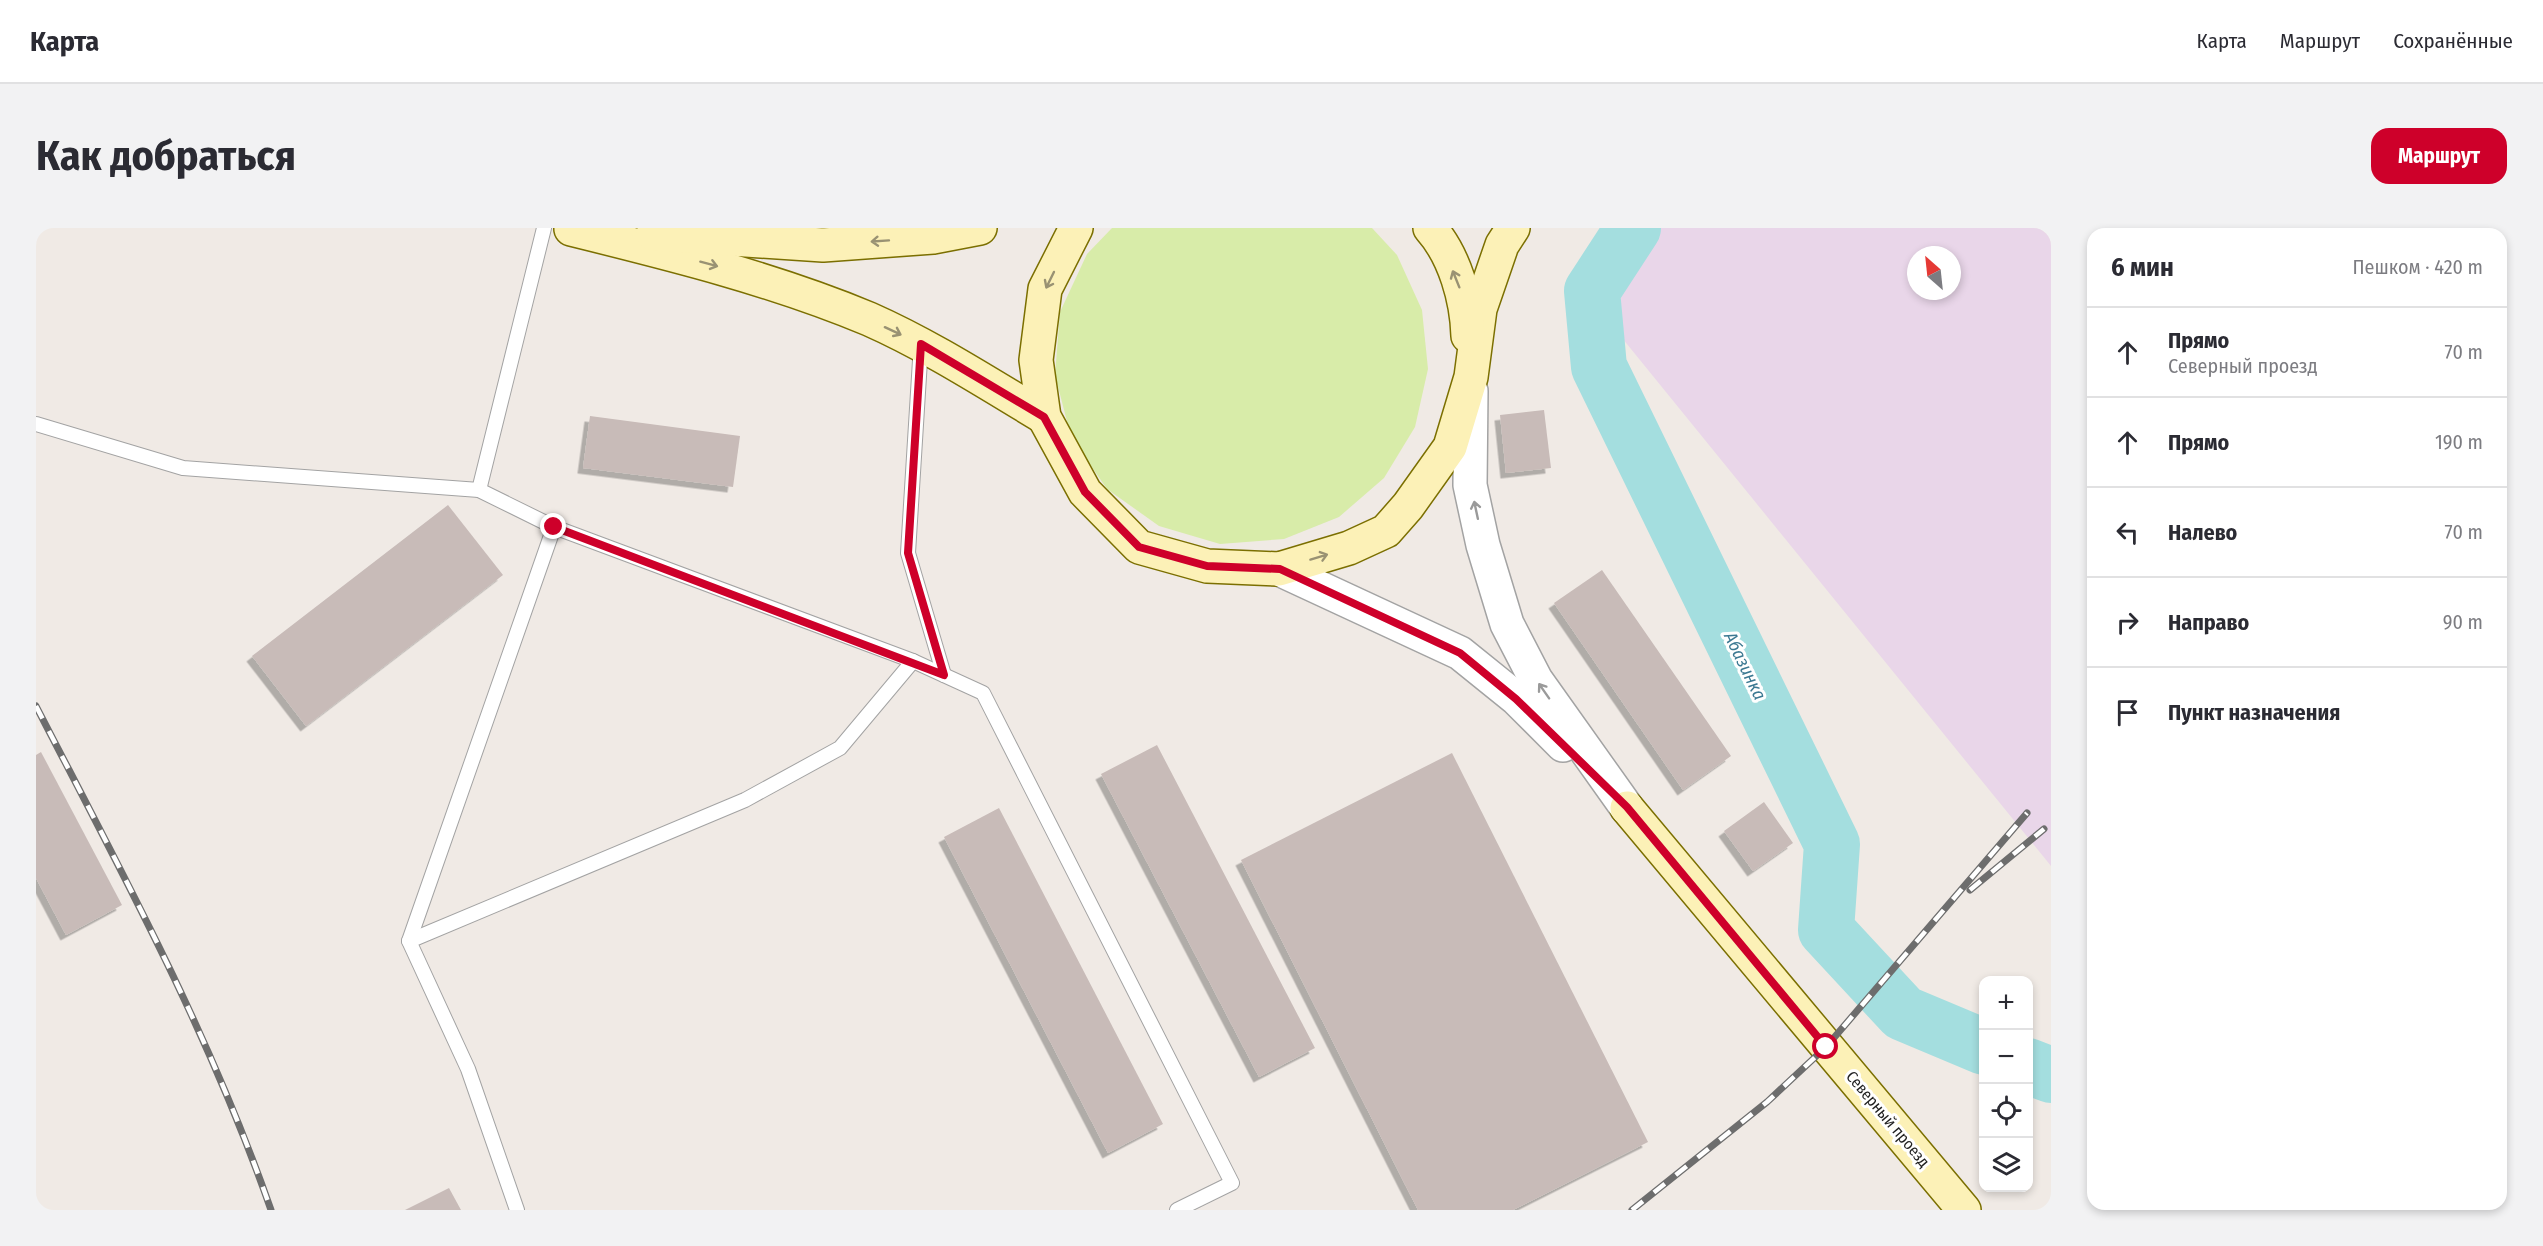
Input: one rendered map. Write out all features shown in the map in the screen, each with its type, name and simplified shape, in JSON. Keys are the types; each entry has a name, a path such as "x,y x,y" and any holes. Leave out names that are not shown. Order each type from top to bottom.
{"main road":[{"path":"559,228 823,245 933,237 980,228"},
{"path":"559,228 716,266 867,319 921,344 1044,417"},
{"path":"1076,228 1045,290 1036,360 1044,417 1085,492 1139,547 1207,566 1280,569 1349,548 1386,531 1408,506 1450,447 1471,377 1480,309 1502,245 1513,228"},
{"path":"1430,228 1441,240 1467,306 1471,377"},
{"name":"Северный проезд","path":"1627,807 1964,1210"}],"street":[{"path":"1471,377 1470,485 1484,545 1507,624 1536,680 1627,807"},
{"path":"1280,569 1460,653 1516,699 1627,807"}],"lane":[{"path":"479,490 559,228"},
{"path":"921,344 908,553 944,675"},
{"path":"36,424 183,468 479,490 554,527 913,661 982,693 1232,1183 1177,1210"},
{"path":"517,1210 468,1069 409,941 554,527"},
{"path":"409,941 745,800 840,748 913,661"}],"shaded area":[{"path":"1657,228 2051,228 2051,866 1605,317"}],"green space":[{"path":"1112,228 1372,228 1397,255 1422,310 1428,369 1415,427 1384,478 1339,517 1284,539 1220,544 1159,526 1107,489 1071,437 1055,375 1060,312 1087,254"}],"building":[{"path":"1544,410 1551,468 1506,473 1500,415"},
{"path":"590,416 740,436 733,487 583,468"},
{"path":"448,505 503,575 306,726 252,656"},
{"path":"1602,570 1731,756 1683,790 1554,603"},
{"path":"1157,745 1315,1048 1259,1077 1101,774"},
{"path":"41,752 122,905 66,935 36,878 36,755"},
{"path":"1452,753 1648,1142 1513,1210 1418,1210 1241,860"},
{"path":"1764,802 1793,843 1753,871 1724,831"},
{"path":"999,808 1163,1124 1108,1153 944,837"},
{"path":"449,1188 461,1210 405,1210"}],"waterway":[{"name":"Абазинка","path":"1633,228 1592,291 1599,367 1832,844 1826,930 1903,1013 1979,1045"},
{"name":"Абазинка","path":"2033,1068 2051,1075"}],"railway":[{"path":"36,706 132,892 192,1016 247,1144 271,1210"},
{"path":"1632,1210 1767,1102 1826,1047 2027,813"},
{"path":"1970,890 2044,829"}],"route":[{"path":"554,527 913,661 944,675 908,553 921,344 1044,417 1085,492 1139,547 1207,566 1280,569 1320,590 1387,617 1460,653 1516,699 1627,807 1826,1047"}]}
